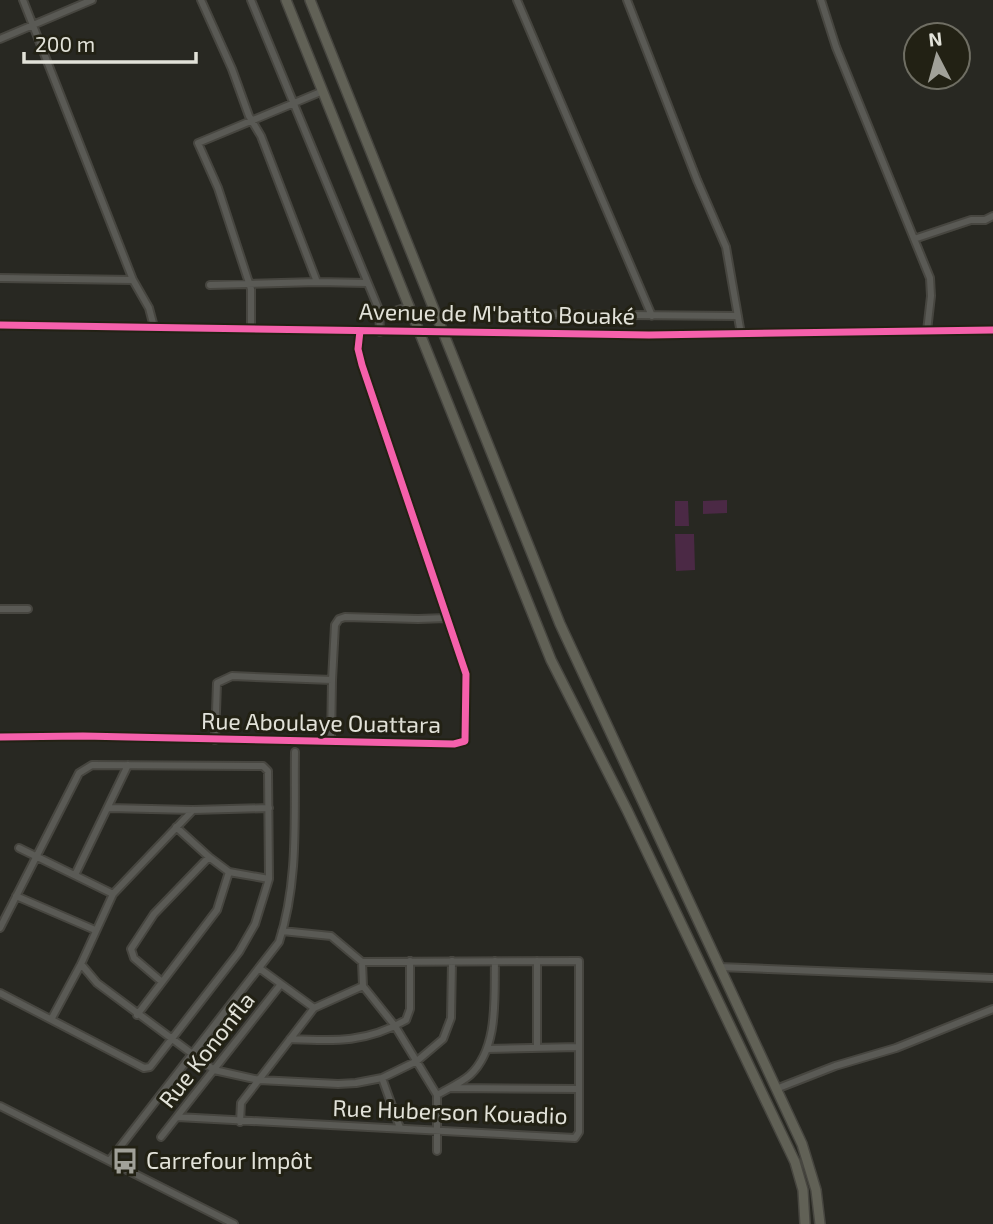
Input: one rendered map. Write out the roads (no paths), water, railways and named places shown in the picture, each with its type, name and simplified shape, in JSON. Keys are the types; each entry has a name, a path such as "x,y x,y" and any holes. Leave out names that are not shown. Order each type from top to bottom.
{"highway":[{"path":"286,0 551,660 627,810 795,1162 803,1190 805,1224"},
{"path":"310,0 560,624 810,1163 820,1224"}],"street":[{"path":"23,0 133,280 149,308 154,327"},
{"path":"0,39 92,0"},
{"path":"201,0 252,121 261,136 317,282"},
{"path":"251,0 380,316 380,332"},
{"path":"517,0 652,316"},
{"path":"627,0 726,247 741,334"},
{"path":"821,0 836,47 930,278 927,331"},
{"path":"251,329 251,289 218,188 198,143 323,91"},
{"path":"914,239 971,220 985,220 993,216"},
{"path":"0,278 133,280"},
{"path":"210,285 367,283"},
{"path":"380,316 411,306"},
{"path":"520,314 738,316"},
{"name":"Avenue de M'batto Bouaké","path":"0,325 444,333 741,334 993,330"},
{"name":"Rue Aboulaye Ouattara","path":"0,737 83,736 454,744 465,741 466,674 362,365 358,349 360,331"},
{"path":"0,609 27,609"},
{"path":"331,742 335,625 339,619 447,618"},
{"path":"215,740 217,683 221,679 232,676 332,680"},
{"path":"110,1160 279,942 293,878 295,752"},
{"path":"0,928 79,773 92,765 263,766 268,771 269,878 255,924 239,952 150,1067 144,1068 0,993"},
{"path":"75,875 128,765"},
{"path":"109,808 270,808"},
{"path":"52,1018 81,964 113,894 193,810"},
{"path":"176,827 229,872 269,878"},
{"path":"19,848 113,894"},
{"path":"162,982 134,958 131,949 154,914 209,857"},
{"path":"137,1015 217,910 229,872"},
{"path":"16,896 95,930"},
{"path":"282,931 331,936 362,962 363,986 395,1026 437,1095 437,1151"},
{"path":"290,1039 351,1040 369,1037 406,1020 410,1009 410,961"},
{"path":"81,964 96,983 214,1070 259,1080 356,1083 382,1078 417,1061 443,1039 451,1018 452,961"},
{"path":"437,1095 470,1075 487,1049 494,1021 495,961"},
{"path":"537,961 537,1048"},
{"name":"Rue Huberson Kouadio","path":"177,1117 575,1138 579,1132 579,961 362,962"},
{"path":"719,967 993,978"},
{"path":"259,968 314,1008"},
{"name":"Rue Kononfla","path":"161,1138 281,984"},
{"path":"240,1122 241,1103 314,1008 363,986"},
{"path":"776,1089 835,1066 896,1048 993,1009"},
{"path":"487,1049 579,1047"},
{"path":"382,1078 400,1128"},
{"path":"448,1088 579,1089"},
{"path":"0,1106 234,1224"}],"place":[{"name":"Carrefour Impôt","path":"125,1161"}]}
